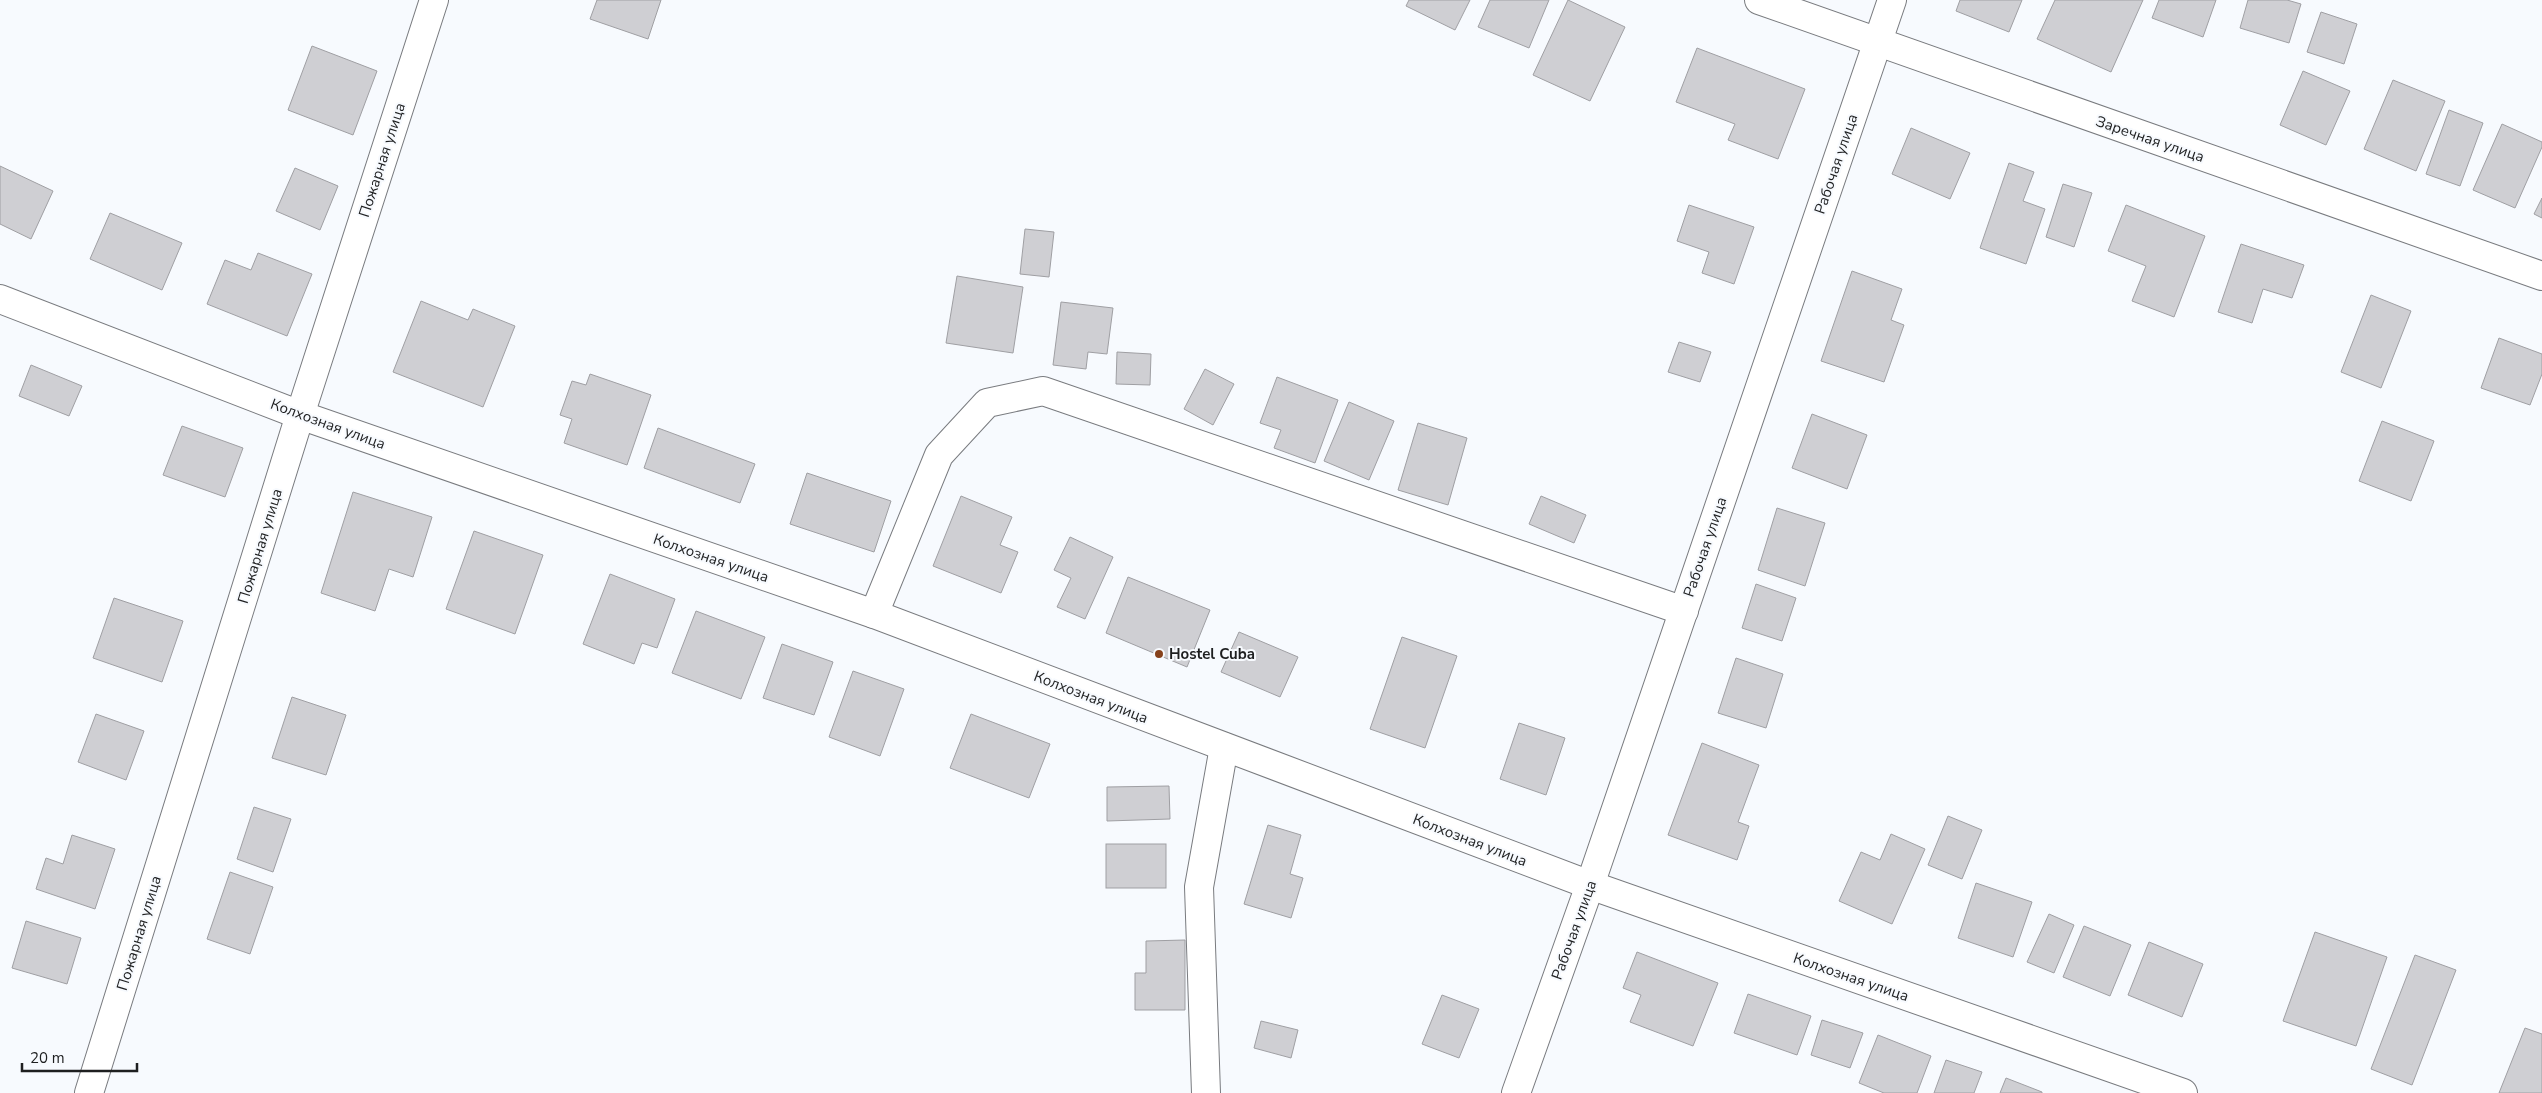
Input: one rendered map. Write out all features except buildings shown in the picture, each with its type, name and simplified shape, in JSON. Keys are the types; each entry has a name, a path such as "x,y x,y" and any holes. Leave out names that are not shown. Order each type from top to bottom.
{"street":[{"name":"Пожарная улица","path":"90,1093 300,415 434,0"},
{"name":"Заречная улица","path":"1759,0 2542,276"},
{"name":"Рабочая улица","path":"1516,1093 1590,885 1892,0"},
{"name":"Колхозная улица","path":"0,298 300,415 874,614 1590,885 2183,1093"},
{"path":"874,614 939,455 987,403 1043,391 1684,611"},
{"path":"1206,1093 1199,886 1224,747"}],"place":[{"name":"Hostel Cuba","path":"1159,654"}]}
